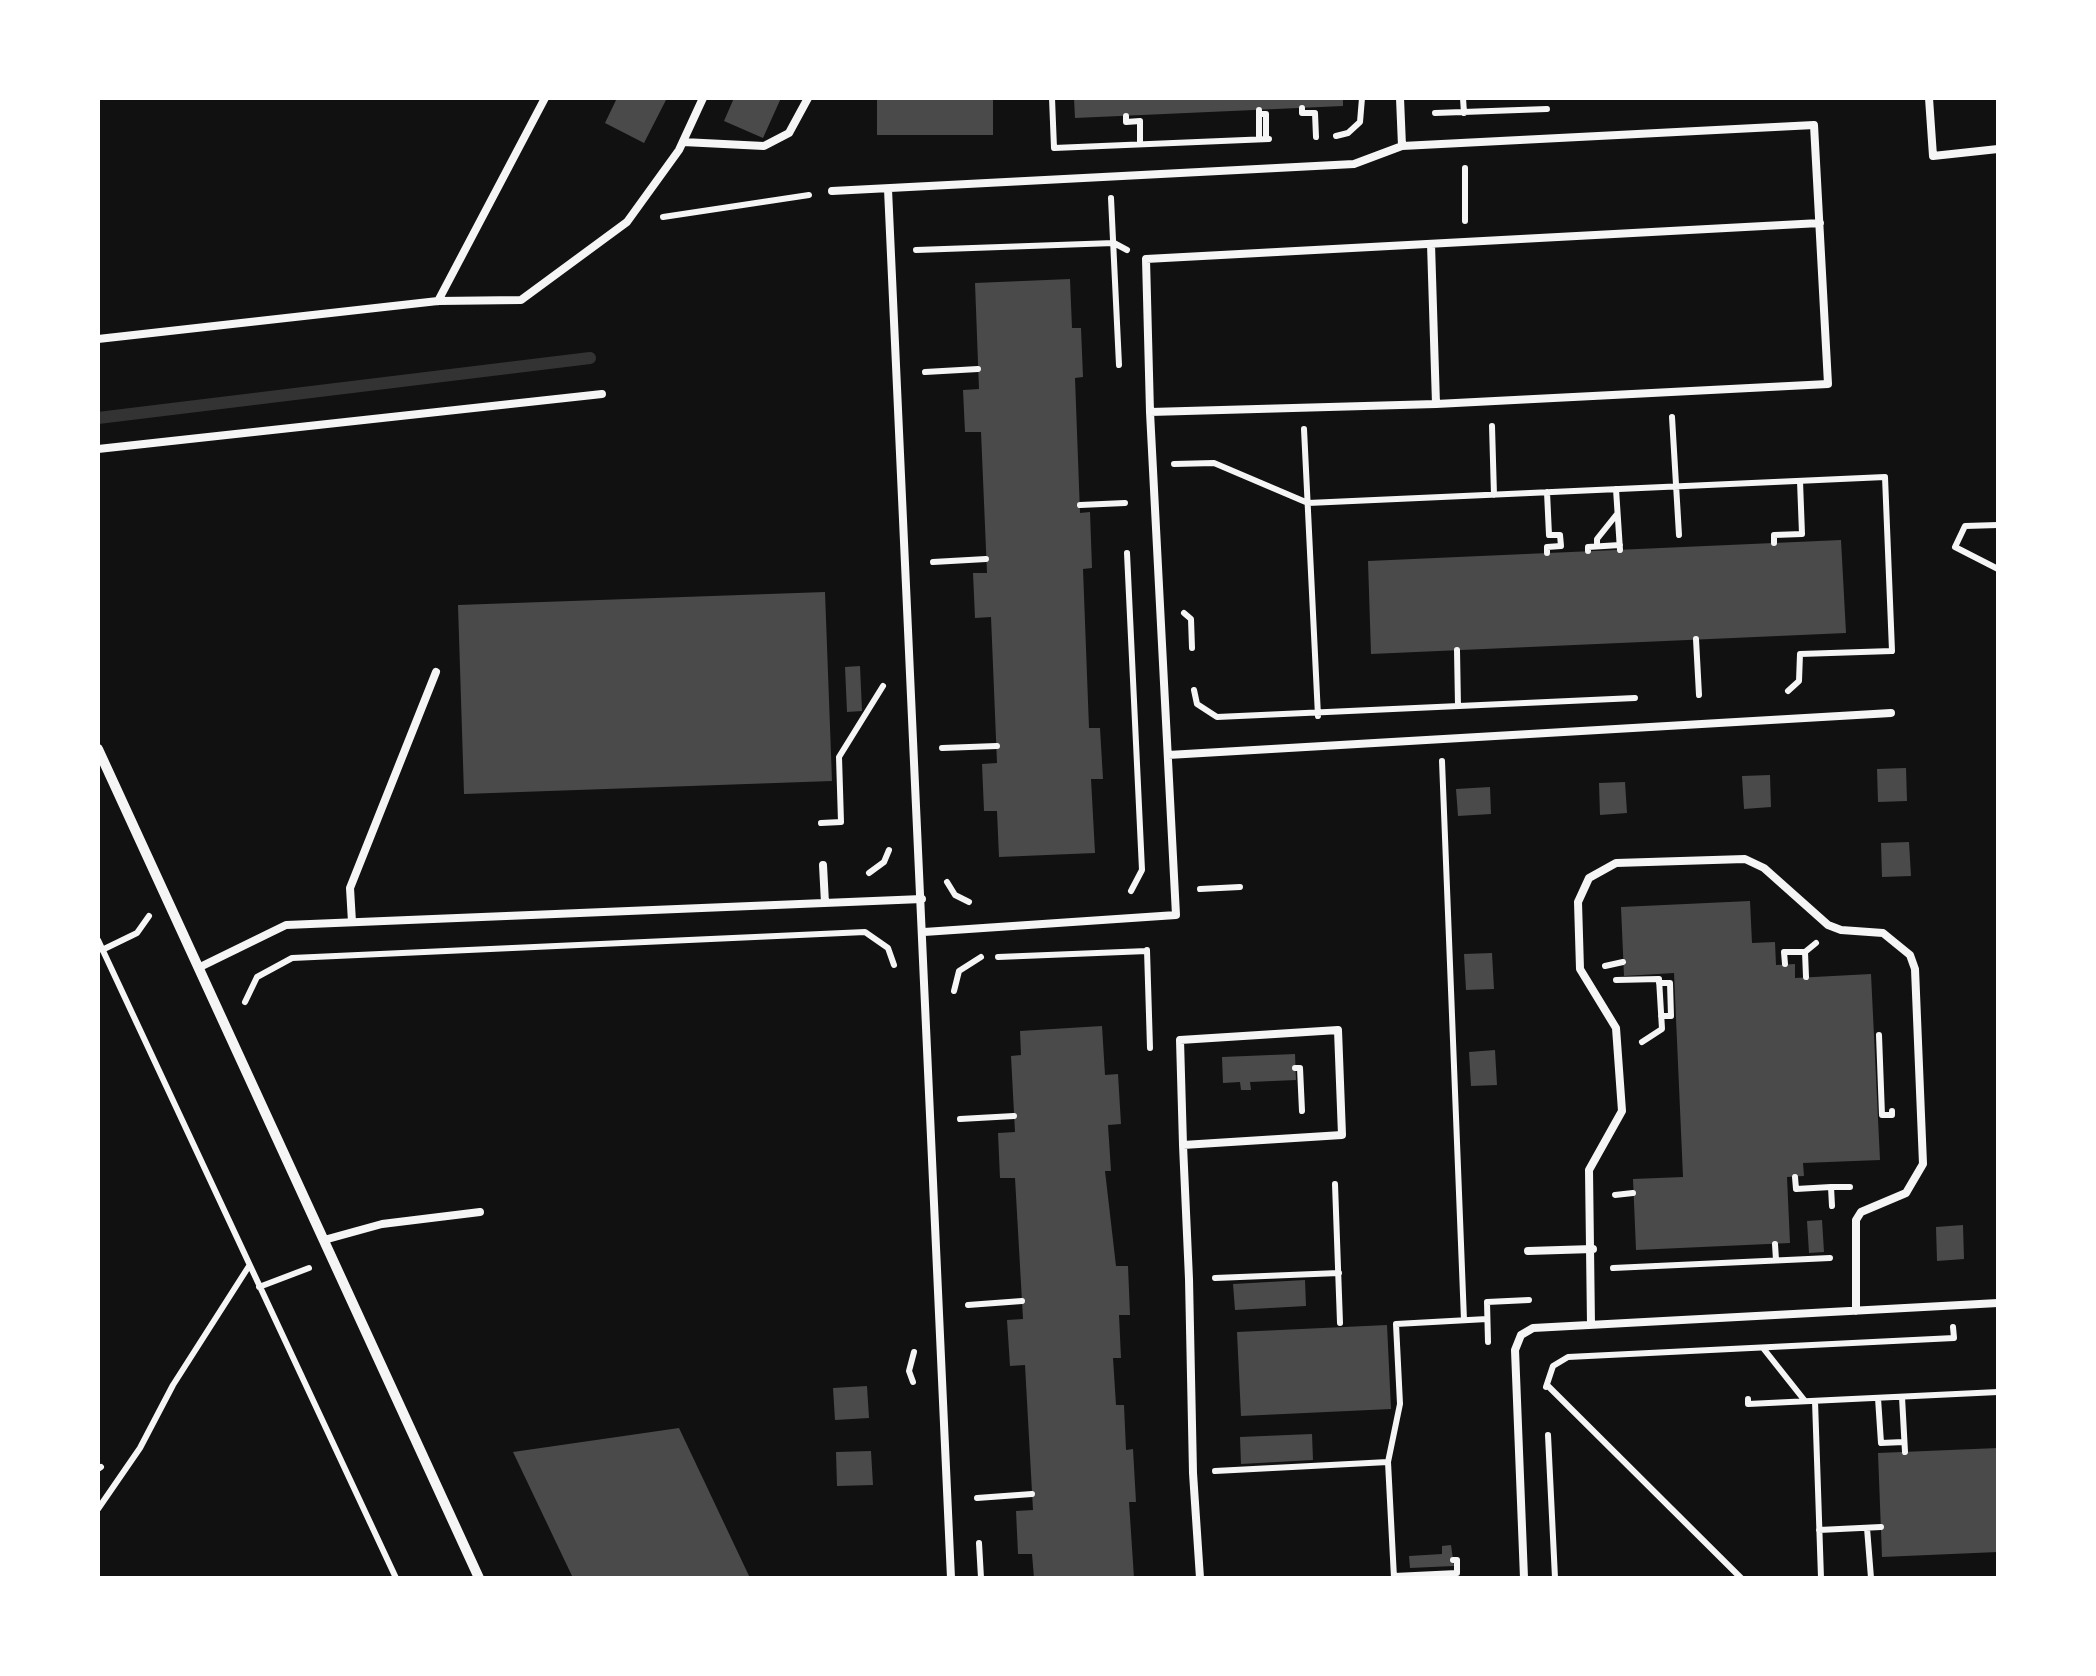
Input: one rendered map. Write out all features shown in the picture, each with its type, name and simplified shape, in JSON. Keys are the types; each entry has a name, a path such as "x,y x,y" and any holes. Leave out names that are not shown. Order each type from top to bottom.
{"street":[{"path":"98,749 479,1578"}],"lane":[{"path":"438,301 545,98"},
{"path":"98,340 438,301 521,300 627,222 683,142 703,98"},
{"path":"683,142 764,146 790,134 808,98"},
{"path":"1400,98 1402,146"},
{"path":"1929,98 1932,156 1998,148"},
{"path":"832,191 1354,164 1402,146 1814,125 1828,384 1436,404 1150,412"},
{"path":"888,189 950,1578"},
{"path":"924,932 1176,915 1146,259 1820,224"},
{"path":"1431,244 1436,404"},
{"path":"98,449 602,394"},
{"path":"352,922 350,888 436,672"},
{"path":"1168,755 1891,714"},
{"path":"1591,1325 1589,1170 1622,1111 1616,1028 1580,969 1578,902 1595,872 1616,864 1738,858 1764,868 1828,924 1889,935 1913,962 1922,1164 1906,1193 1861,1212 1856,1220 1856,1311"},
{"path":"823,865 825,903"},
{"path":"198,968 286,926 922,900"},
{"path":"1183,1146 1342,1135 1338,1030 1180,1040 1183,1146 1200,1578"},
{"path":"324,1240 382,1224 480,1212"},
{"path":"1528,1251 1592,1249"},
{"path":"1524,1578 1515,1350 1521,1335 1533,1328 1998,1304"}],"path":[{"path":"1052,98 1054,148 1283,138"},
{"path":"1299,138 1354,130 1360,122 1362,98"},
{"path":"1463,98 1464,120"},
{"path":"1302,108 1302,113 1315,113 1316,137"},
{"path":"1259,112 1263,139"},
{"path":"1126,116 1126,122 1140,121 1140,144"},
{"path":"1465,167 1465,242"},
{"path":"1110,177 1119,373"},
{"path":"627,222 832,191"},
{"path":"920,238 921,268"},
{"path":"892,248 1114,243"},
{"path":"924,354 926,390"},
{"path":"925,372 978,369"},
{"path":"1671,392 1679,536"},
{"path":"1491,401 1494,495"},
{"path":"1304,408 1320,746"},
{"path":"1153,466 1214,463 1308,503 1885,477 1892,651 1800,654 1799,681 1789,691 1771,692"},
{"path":"1774,544 1774,535 1802,534 1800,481"},
{"path":"1124,484 1126,522"},
{"path":"1588,551 1588,547 1597,546 1620,548 1616,490"},
{"path":"1547,492 1549,535 1560,534 1561,546 1547,546 1547,553"},
{"path":"1080,505 1125,503"},
{"path":"1597,546 1597,539 1618,513"},
{"path":"1998,524 1966,526 1955,548 1998,569"},
{"path":"1117,896 1138,884 1142,870 1127,542"},
{"path":"932,543 934,581"},
{"path":"933,562 986,559"},
{"path":"1159,592 1191,619 1192,658"},
{"path":"1696,640 1698,695"},
{"path":"1457,650 1458,706"},
{"path":"882,666 884,705"},
{"path":"1193,677 1197,704 1216,717 1643,698"},
{"path":"821,822 841,822 839,757 883,686"},
{"path":"1680,696 1716,694"},
{"path":"941,730 942,768"},
{"path":"942,748 997,746"},
{"path":"1443,772 1464,1320"},
{"path":"823,876 875,871 888,854 890,841"},
{"path":"946,866 947,886 955,895 964,902 984,901"},
{"path":"1174,890 1240,887"},
{"path":"102,950 137,933 150,915"},
{"path":"222,1018 243,1006 258,977 292,958 865,932 888,948 895,980"},
{"path":"1785,964 1784,952 1806,952 1820,940 1812,934"},
{"path":"98,940 396,1578"},
{"path":"1596,950 1601,968 1620,981 1659,979 1662,1029 1645,1038 1637,1054"},
{"path":"954,1005 959,972 976,958 1147,951"},
{"path":"1806,952 1806,977"},
{"path":"1601,968 1623,962"},
{"path":"1659,983 1670,983 1672,992 1671,1016 1661,1016"},
{"path":"1880,1035 1882,1115 1892,1114 1890,1050"},
{"path":"1291,1115 1302,1112 1300,1068 1295,1068"},
{"path":"959,1100 960,1138"},
{"path":"960,1120 1014,1116"},
{"path":"1795,1177 1796,1189 1865,1186"},
{"path":"1608,1183 1608,1196 1634,1194"},
{"path":"1335,1184 1340,1322"},
{"path":"1831,1188 1832,1222"},
{"path":"1833,1240 1830,1287 1855,1284"},
{"path":"1775,1244 1776,1260"},
{"path":"1611,1250 1612,1268 1834,1258"},
{"path":"259,1288 332,1258"},
{"path":"98,1509 140,1448 174,1385 249,1266"},
{"path":"1208,1279 1338,1272"},
{"path":"967,1286 969,1324"},
{"path":"1489,1356 1487,1302 1537,1300"},
{"path":"968,1304 1022,1301"},
{"path":"1547,1404 1546,1385 1552,1366 1568,1357 1954,1338 1952,1306"},
{"path":"1453,1560 1457,1560 1457,1573 1394,1577 1388,1462 1400,1404 1396,1324 1488,1319"},
{"path":"913,1332 909,1371 914,1396"},
{"path":"1762,1348 1805,1401"},
{"path":"1546,1385 1741,1578"},
{"path":"1748,1399 1748,1404 1998,1392"},
{"path":"1902,1397 1905,1452"},
{"path":"1878,1398 1880,1443 1904,1442"},
{"path":"1815,1401 1821,1578"},
{"path":"1548,1424 1555,1578"},
{"path":"1223,1470 1388,1462"},
{"path":"976,1478 978,1514"},
{"path":"977,1498 1032,1494"},
{"path":"1820,1530 1881,1527"},
{"path":"1867,1528 1870,1578"},
{"path":"979,1530 981,1578"}],"building":[{"path":"617,98 667,98 644,143 605,123"},
{"path":"734,98 781,98 763,138 724,121"},
{"path":"877,98 993,98 993,135 877,135"},
{"path":"1074,98 1343,98 1343,106 1075,118"},
{"path":"1070,279 1072,328 1081,328 1083,377 1075,378 1080,513 1090,512 1092,568 1083,569 1089,728 1100,728 1103,779 1091,779 1095,853 999,857 997,811 984,811 982,764 997,763 991,617 975,618 973,573 987,573 981,432 965,432 963,390 979,389 975,283"},
{"path":"1841,540 1846,633 1371,654 1368,561"},
{"path":"825,592 832,781 464,794 458,605"},
{"path":"860,666 862,711 847,712 845,667"},
{"path":"1906,768 1907,801 1878,802 1877,769"},
{"path":"1770,775 1771,807 1744,809 1742,776"},
{"path":"1625,782 1627,813 1600,815 1599,783"},
{"path":"1490,787 1491,814 1458,816 1456,789"},
{"path":"1909,842 1911,876 1882,877 1881,843"},
{"path":"1750,901 1752,943 1775,942 1776,965 1795,964 1795,978 1871,974 1880,1160 1803,1163 1804,1176 1787,1177 1790,1243 1636,1250 1633,1179 1683,1177 1674,973 1624,976 1621,907"},
{"path":"1492,953 1494,989 1466,990 1464,954"},
{"path":"1102,1026 1105,1075 1118,1074 1121,1124 1108,1125 1111,1171 1105,1171 1116,1266 1128,1266 1130,1315 1119,1315 1121,1358 1113,1358 1116,1405 1124,1405 1126,1450 1133,1449 1136,1502 1129,1502 1134,1578 1034,1578 1032,1554 1018,1554 1016,1511 1033,1510 1025,1365 1010,1366 1007,1320 1023,1319 1015,1178 1000,1178 998,1133 1015,1132 1011,1056 1021,1055 1020,1031"},
{"path":"1495,1050 1497,1085 1471,1086 1469,1052"},
{"path":"1295,1054 1296,1080 1250,1082 1251,1090 1241,1090 1240,1082 1223,1083 1222,1057"},
{"path":"1822,1220 1824,1252 1809,1253 1807,1221"},
{"path":"1963,1225 1964,1259 1937,1261 1936,1227"},
{"path":"1305,1280 1306,1306 1235,1310 1233,1284"},
{"path":"1387,1325 1391,1409 1241,1416 1237,1332"},
{"path":"867,1386 869,1418 835,1420 833,1388"},
{"path":"679,1428 750,1578 573,1578 513,1452"},
{"path":"1312,1434 1313,1460 1241,1464 1240,1437"},
{"path":"1998,1448 1998,1552 1882,1557 1878,1453"},
{"path":"871,1451 873,1485 837,1486 836,1452"},
{"path":"1451,1545 1454,1566 1410,1568 1409,1556 1442,1554 1442,1546"}],"waterway":[{"path":"98,418 590,358"}]}
